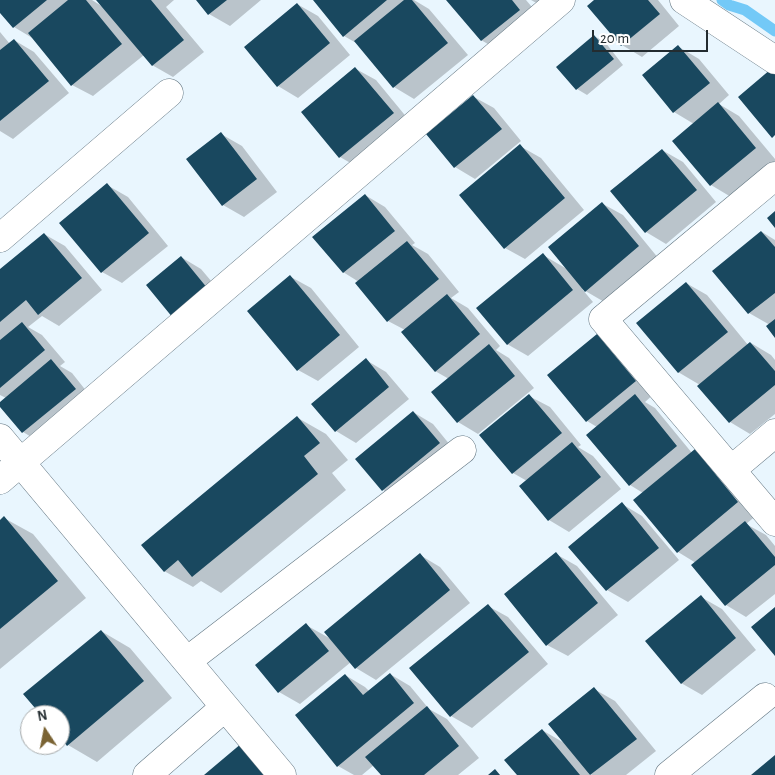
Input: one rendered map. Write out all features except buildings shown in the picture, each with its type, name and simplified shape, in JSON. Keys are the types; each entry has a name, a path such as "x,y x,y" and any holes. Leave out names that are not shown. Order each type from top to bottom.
{"street":[{"path":"0,480 561,0"},
{"path":"684,0 775,60"},
{"path":"0,238 169,93"},
{"path":"775,176 603,319 775,522"},
{"path":"731,470 775,434"},
{"path":"0,438 282,775"},
{"path":"187,661 462,450"},
{"path":"669,775 765,697"},
{"path":"147,775 225,707"}],"waterway":[{"path":"722,0 729,5 745,10 775,31"}]}
